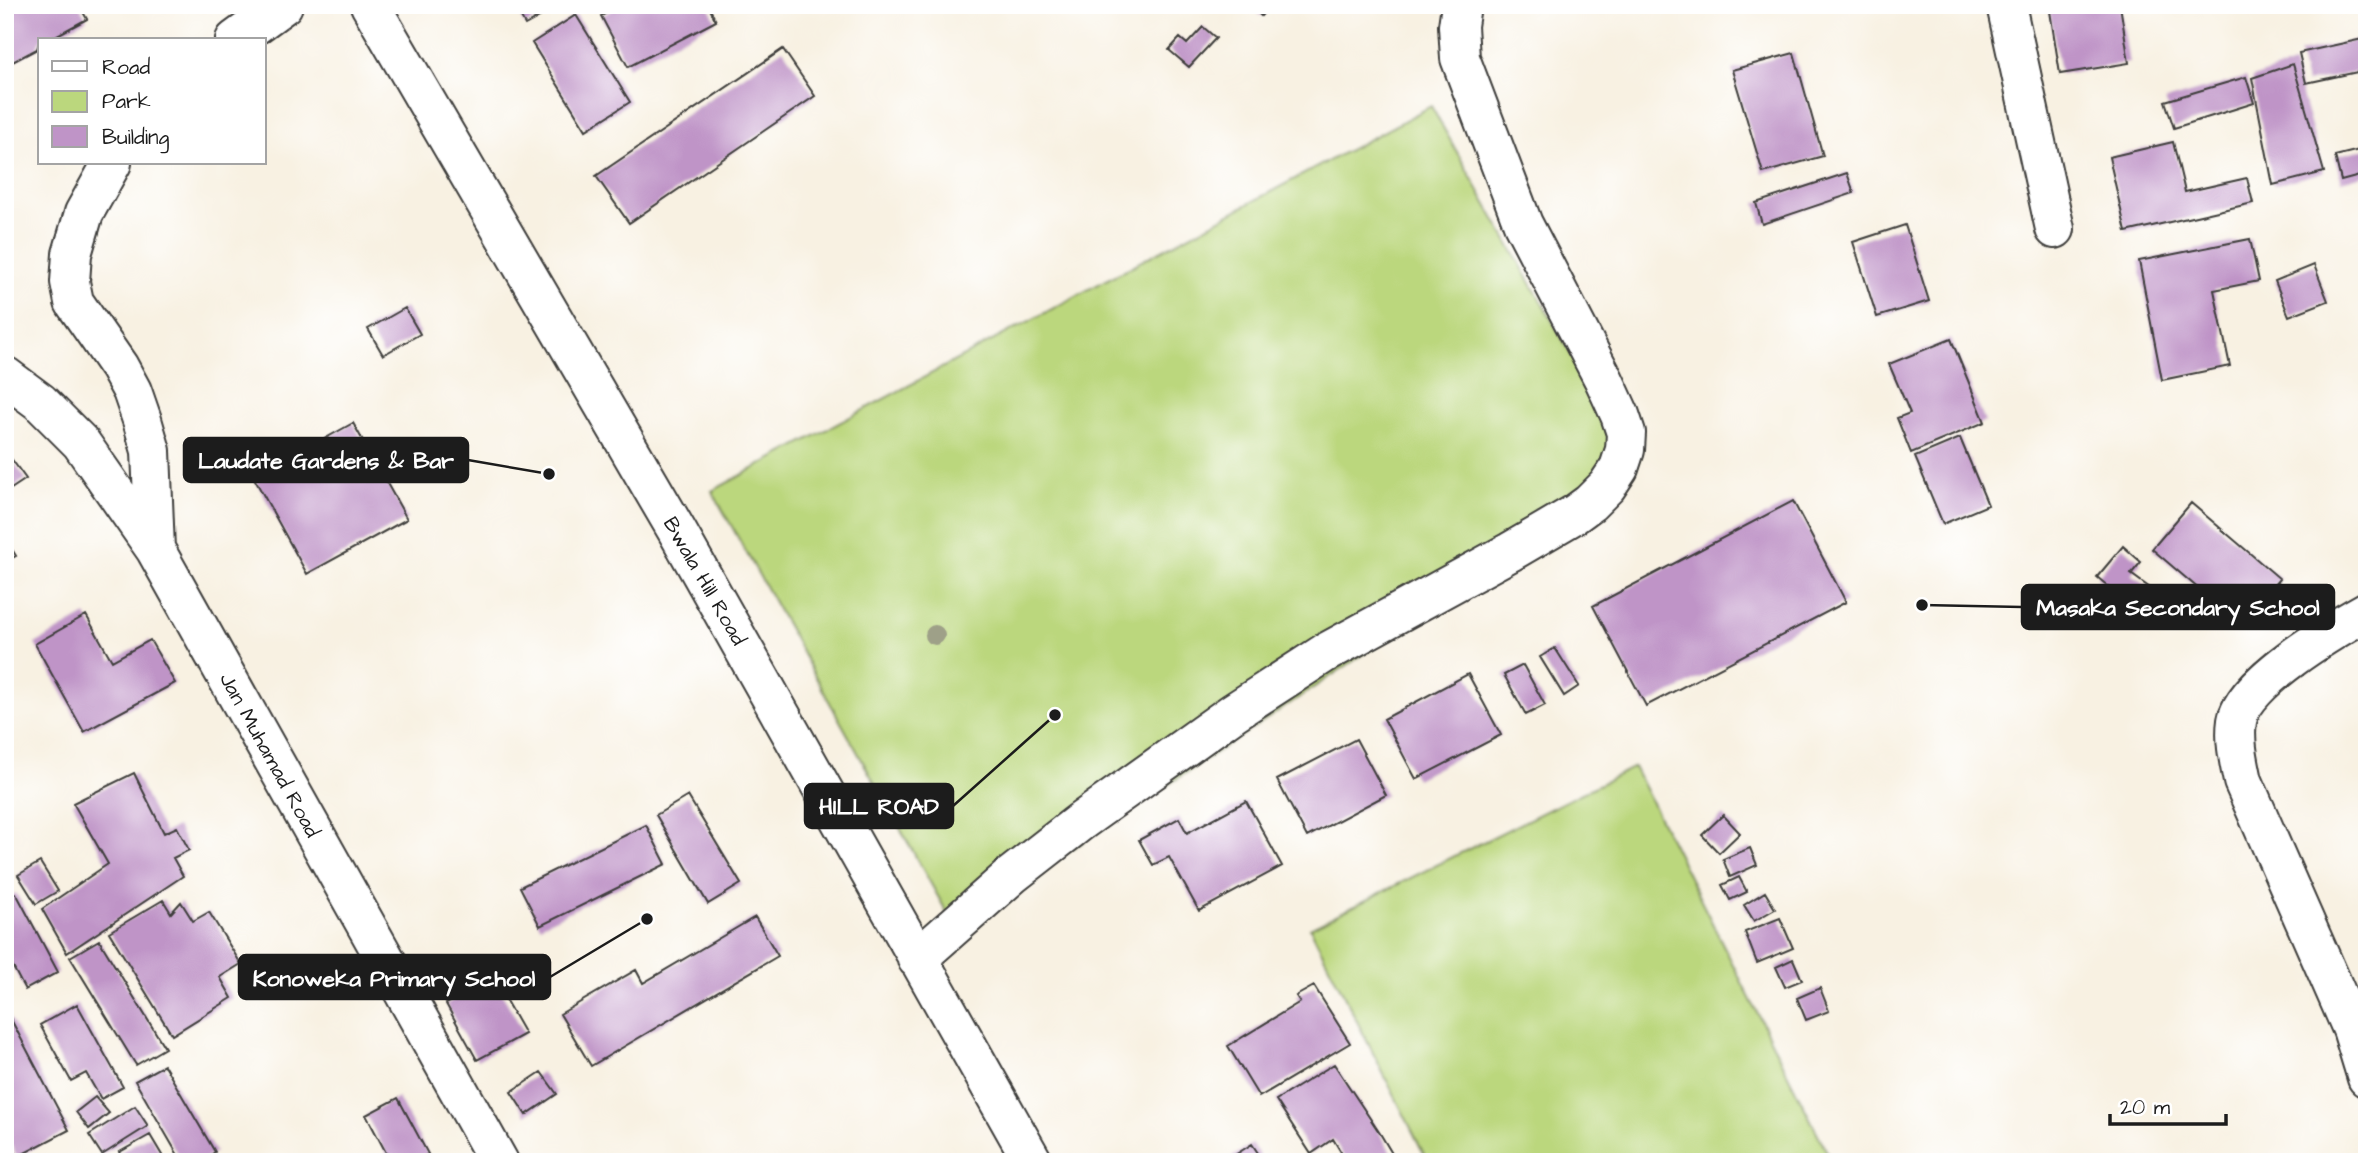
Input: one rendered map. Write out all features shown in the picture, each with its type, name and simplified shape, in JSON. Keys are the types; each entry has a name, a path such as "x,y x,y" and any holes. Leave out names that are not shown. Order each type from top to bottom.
{"street":[{"path":"238,38 283,5"},
{"name":"Bwala Hill Road","path":"370,5 677,531 1032,1162"},
{"path":"918,959 1022,868 1080,822 1234,712 1325,653 1575,514 1607,486 1619,468 1625,450 1626,433 1620,415 1523,223 1460,58 1458,26 1461,5"},
{"path":"2006,5 2054,229"},
{"path":"111,164 84,213 72,254 70,282 74,302 119,367 132,391 142,420 151,452 155,549"},
{"name":"Jan Muhamad Road","path":"5,376 23,408 81,443 155,549 499,1162"},
{"path":"2367,611 2327,633 2249,695 2237,719 2237,749 2243,780 2352,1028 2367,1078"}],"green space":[{"path":"1431,106 1625,450 1590,503 955,927 712,491"},
{"path":"1634,767 1832,1162 1428,1162 1310,928"}],"building":[{"path":"5,5 79,5 87,19 52,38 38,38 37,49 5,66"},
{"path":"514,5 561,5 525,25"},
{"path":"621,5 708,5 716,21 628,67 601,16"},
{"path":"1250,5 1271,5 1261,16"},
{"path":"2049,5 2120,5 2129,63 2060,74"},
{"path":"576,15 630,102 586,130 532,43"},
{"path":"1203,27 1216,38 1189,67 1169,50 1180,38 1187,44"},
{"path":"2367,38 2367,70 2306,83 2299,53"},
{"path":"783,49 815,96 629,223 596,176"},
{"path":"1794,53 1823,156 1763,173 1732,70"},
{"path":"2293,64 2324,172 2273,185 2252,78"},
{"path":"2246,77 2254,103 2174,128 2165,101"},
{"path":"2173,142 2185,192 2247,178 2253,203 2126,232 2109,157"},
{"path":"2367,148 2367,174 2341,181 2335,156"},
{"path":"1847,173 1854,193 1762,224 1756,203"},
{"path":"1905,225 1929,301 1877,317 1853,242"},
{"path":"2250,239 2259,281 2214,290 2230,366 2162,380 2139,261"},
{"path":"2314,265 2328,301 2289,316 2275,281"},
{"path":"405,308 420,334 383,355 368,329"},
{"path":"1951,339 1985,422 1911,453 1897,418 1910,413 1889,364"},
{"path":"353,423 407,519 307,574 254,478"},
{"path":"1960,438 1988,505 1943,524 1915,457"},
{"path":"5,450 26,479 5,493"},
{"path":"1793,501 1846,602 1646,706 1593,606"},
{"path":"2191,503 2280,579 2241,625 2152,549"},
{"path":"5,538 16,556 5,562"},
{"path":"2123,546 2141,562 2131,574 2150,588 2134,608 2097,577"},
{"path":"86,615 112,661 150,640 175,683 84,732 35,644"},
{"path":"1555,648 1579,686 1564,696 1540,657"},
{"path":"1523,665 1545,705 1526,715 1504,675"},
{"path":"1468,674 1501,735 1416,779 1384,719"},
{"path":"1356,739 1386,795 1307,837 1277,780"},
{"path":"134,773 164,833 177,827 189,850 173,858 183,876 67,953 42,909 108,864 73,803"},
{"path":"688,796 741,884 708,904 656,815"},
{"path":"1246,801 1282,866 1199,911 1169,857 1153,865 1139,840 1179,818 1187,833"},
{"path":"1723,815 1740,833 1719,853 1702,835"},
{"path":"646,825 666,864 540,926 520,887"},
{"path":"1750,848 1757,865 1730,877 1723,859"},
{"path":"40,862 58,891 36,904 18,875"},
{"path":"1739,877 1747,892 1730,900 1722,885"},
{"path":"1765,892 1775,909 1754,921 1744,905"},
{"path":"16,893 58,972 25,990 5,952 5,899"},
{"path":"163,900 171,913 181,902 193,921 209,912 241,964 220,977 232,998 172,1035 109,932"},
{"path":"755,917 778,956 591,1066 560,1014 636,970 643,983"},
{"path":"1780,918 1793,948 1757,963 1745,932"},
{"path":"99,940 165,1048 136,1065 70,957"},
{"path":"1793,959 1802,980 1785,987 1776,967"},
{"path":"493,978 525,1034 477,1060 446,1004"},
{"path":"1314,986 1350,1043 1259,1097 1228,1046 1300,1002 1296,996"},
{"path":"1820,988 1829,1011 1806,1020 1797,998"},
{"path":"77,1004 123,1087 101,1099 86,1073 71,1081 40,1025"},
{"path":"5,1008 69,1130 17,1157 5,1134"},
{"path":"1334,1064 1397,1162 1347,1162 1333,1139 1311,1154 1276,1100"},
{"path":"164,1065 215,1152 200,1162 182,1162 135,1081"},
{"path":"541,1072 557,1094 526,1115 511,1092"},
{"path":"95,1097 109,1113 89,1129 76,1112"},
{"path":"398,1098 428,1154 414,1162 391,1162 366,1115"},
{"path":"135,1106 148,1126 102,1155 89,1135"},
{"path":"150,1135 166,1162 125,1162 120,1152"},
{"path":"1252,1144 1264,1162 1224,1162"}],"place":[{"name":"Laudate Gardens & Bar","path":"549,474"},
{"name":"Masaka Secondary School","path":"1922,605"},
{"name":"HILL ROAD","path":"1055,715"},
{"name":"Konoweka Primary School","path":"647,919"}]}
